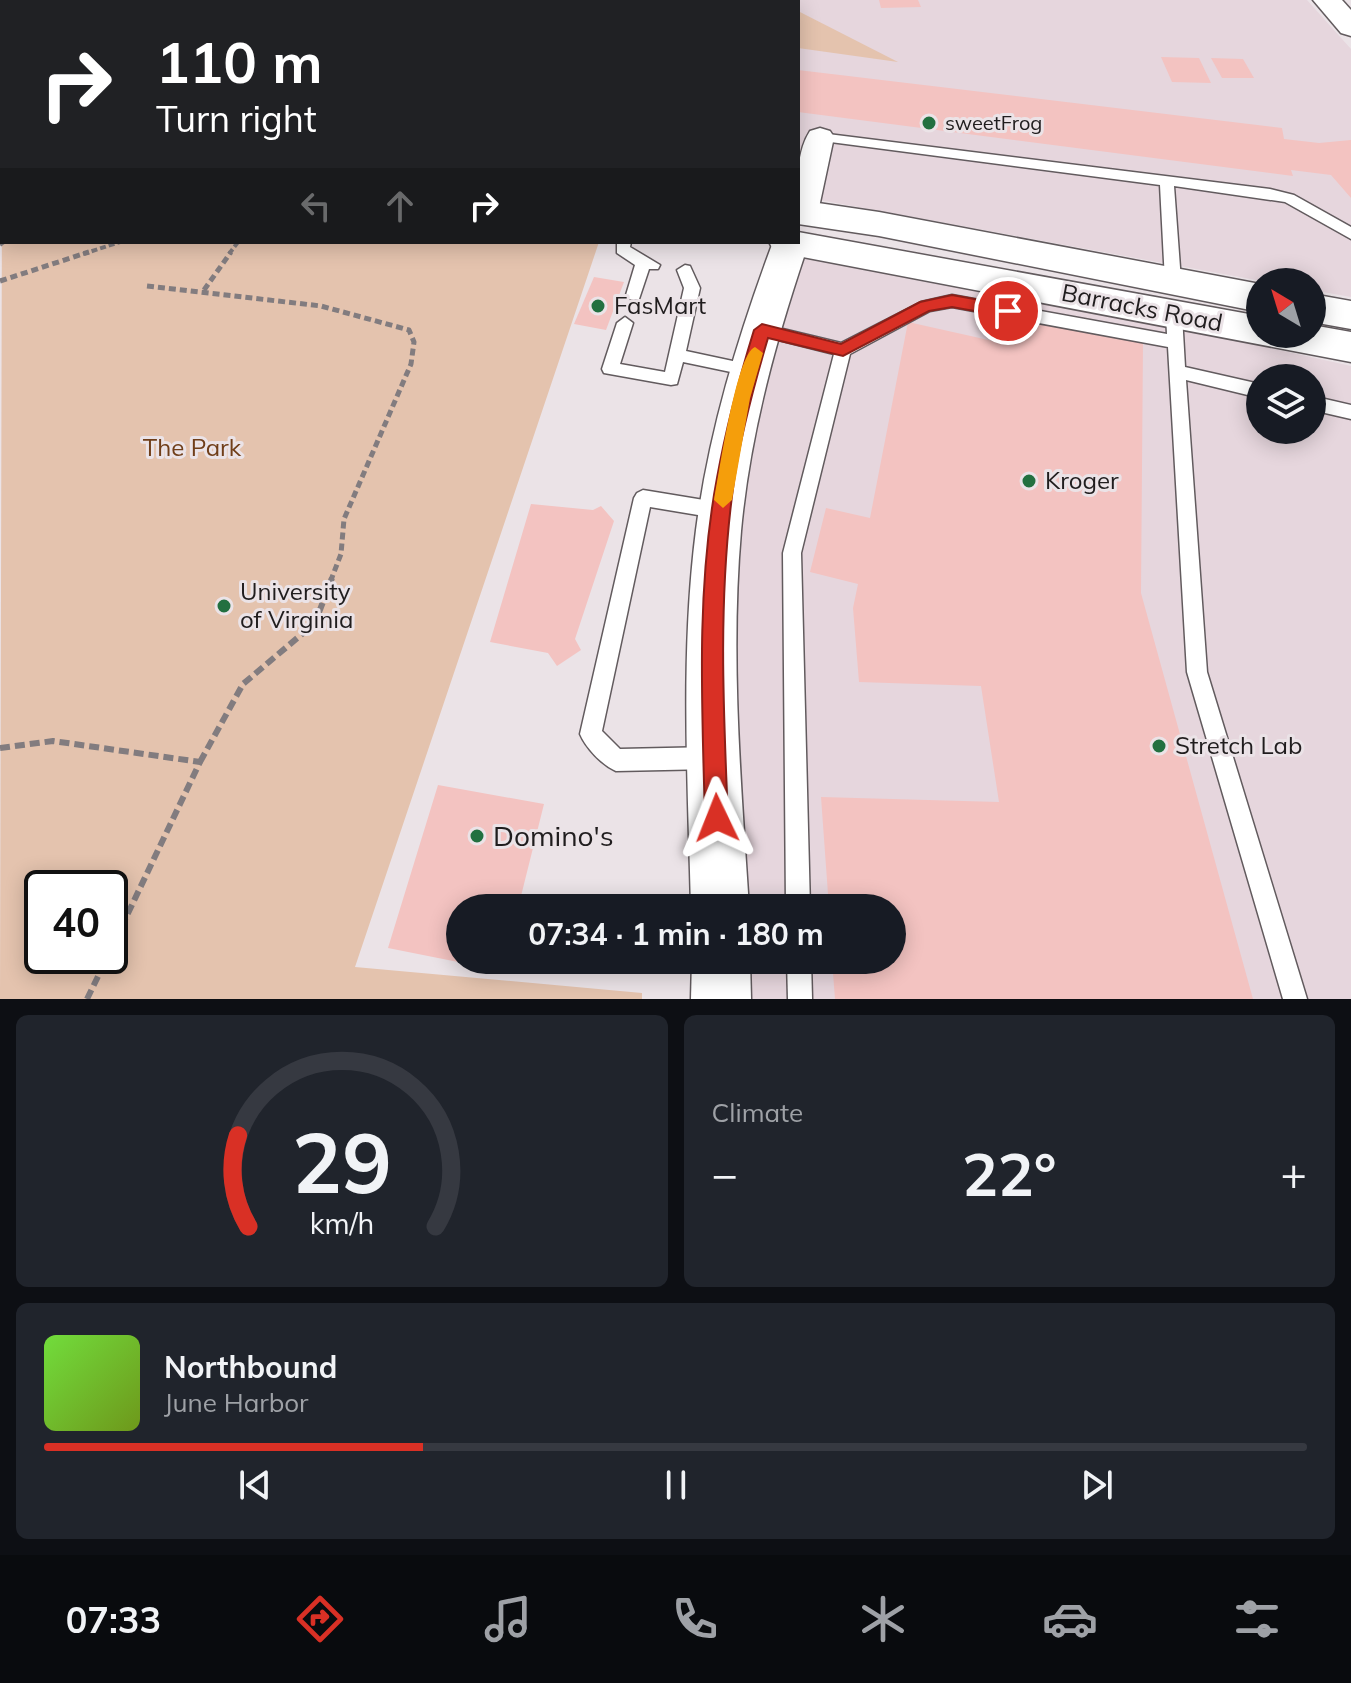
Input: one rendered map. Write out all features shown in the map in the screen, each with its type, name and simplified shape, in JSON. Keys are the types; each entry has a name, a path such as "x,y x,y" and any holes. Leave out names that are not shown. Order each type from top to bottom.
{"main road":[{"path":"1327,0 1351,27"},
{"name":"Barracks Road","path":"800,230 1246,328"},
{"path":"719,894 713,618 725,480 756,350 790,244"},
{"name":"Barracks Road","path":"1175,312 1246,300"},
{"path":"1326,311 1351,315"},
{"path":"1326,342 1351,347"},
{"path":"721,974 721,999"}],"street":[{"path":"800,211 820,137"}],"lane":[{"path":"820,137 1289,198 1351,234"},
{"path":"1167,180 1197,672 1295,999"},
{"path":"623,244 622,249 648,264 640,285"},
{"path":"626,331 610,369 671,379 687,281"},
{"path":"675,347 843,350 926,306 952,301 1175,312"},
{"path":"798,894 792,553 843,350"},
{"path":"1179,372 1246,388"},
{"path":"1326,406 1351,412"},
{"path":"714,757 616,760 591,734 643,498 722,511"},
{"path":"799,974 800,999"}],"path":[{"path":"0,281 114,244"},
{"path":"203,291 237,244"},
{"path":"128,913 200,762 243,684 315,623 341,554 344,519 411,364 414,342 409,330 321,306 147,286"},
{"path":"0,748 53,741 200,762"},
{"path":"87,999 99,974"}],"shaded area":[{"path":"800,0 1307,0 1351,49 1351,297 1326,293 1326,268 1246,268 1246,278 800,196"},
{"path":"789,244 1246,343 1246,348 1270,348 1351,366 1351,999 720,999 721,974 906,974 906,894 721,894 725,480"}],"green space":[{"path":"800,12 898,62 800,48"},
{"name":"The Park","path":"2,244 598,244 355,967 642,993 642,999 0,999"}],"building":[{"path":"879,0 918,0 921,7 881,8"},
{"path":"1161,57 1199,58 1211,83 1172,82"},
{"path":"1211,58 1243,59 1254,78 1222,78"},
{"path":"800,70 1282,128 1284,139 1319,143 1351,140 1351,198 1331,175 1291,170 1293,176 800,112"},
{"name":"FasMart","path":"594,277 624,282 606,330 574,324"},
{"path":"999,313 1143,342 1141,593 1253,999 835,999 833,974 906,974 906,894 828,894 821,797 999,802 981,686 859,682 853,608 858,584 810,572 826,508 870,518 908,322 993,341"},
{"path":"531,504 593,510 601,506 614,521 575,639 581,650 557,666 548,653 490,642"},
{"path":"438,785 544,804 522,894 446,894 446,960 388,948"}],"slow traffic":[{"path":"723,500 742,398 755,353"}],"place":[{"name":"sweetFrog","path":"929,123"},
{"name":"FasMart","path":"598,306"},
{"name":"Kroger","path":"1029,481"},
{"name":"University of Virginia","path":"224,606"},
{"name":"Stretch Lab","path":"1159,746"},
{"name":"Domino's","path":"477,836"}],"route":[{"path":"717,818 712,679 715,572 725,480 742,398 762,330 843,350 926,306 952,301 1008,311"}]}
